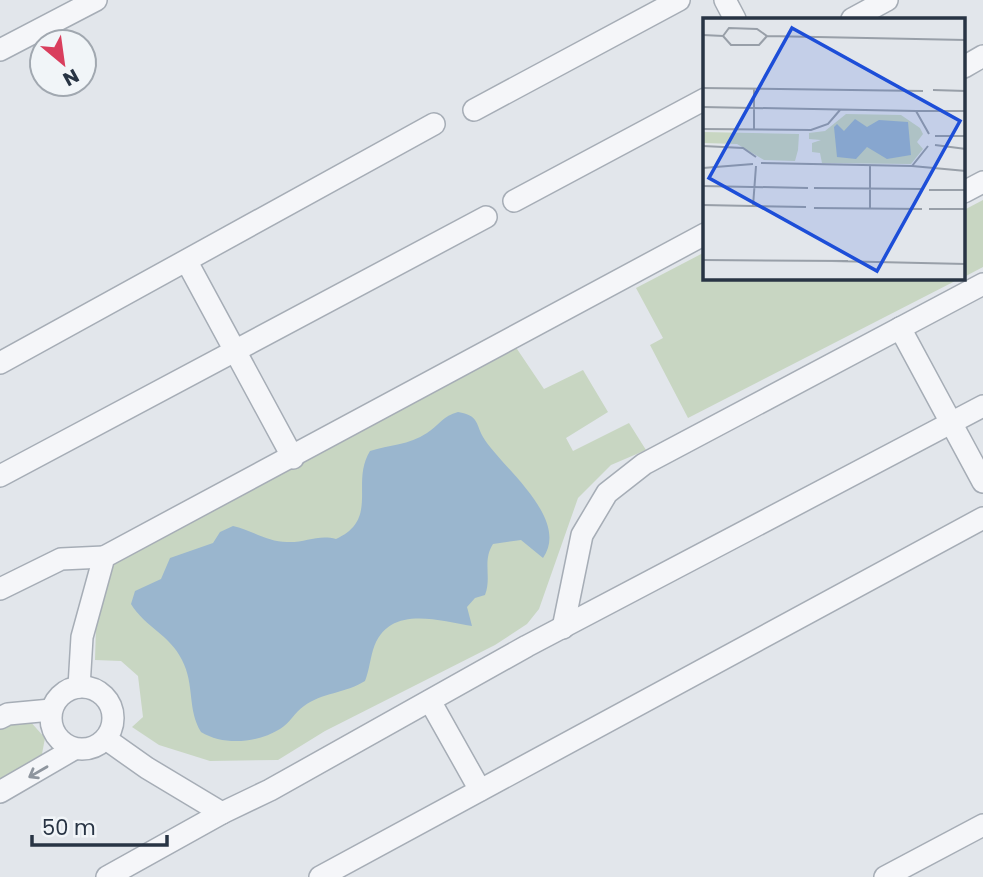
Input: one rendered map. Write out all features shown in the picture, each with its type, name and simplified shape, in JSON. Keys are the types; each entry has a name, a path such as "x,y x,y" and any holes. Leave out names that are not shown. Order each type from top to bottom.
{"street":[{"path":"0,50 96,0"},
{"path":"474,110 679,0"},
{"path":"725,0 734,18"},
{"path":"854,18 887,0"},
{"path":"965,66 983,56"},
{"path":"514,201 703,100"},
{"path":"0,363 433,124"},
{"path":"965,191 983,182"},
{"path":"0,476 485,217"},
{"path":"0,589 61,559 104,557 142,534 293,458 703,235"},
{"path":"187,262 293,458"},
{"path":"563,628 582,535 607,493 645,464 983,284"},
{"path":"900,328 983,482"},
{"path":"107,877 563,628 983,406"},
{"path":"320,877 983,518"},
{"path":"79,687 82,637 104,557"},
{"path":"0,793 74,749 98,746 106,739 112,726 109,702 90,688 79,687 57,698 51,710 50,721 54,735 74,749"},
{"path":"430,701 480,790"},
{"path":"0,718 33,710 51,710"},
{"path":"106,739 147,768 222,813"},
{"path":"885,877 983,825"}],"green space":[{"path":"983,200 983,267 965,276 965,209"},
{"path":"703,253 703,280 957,280 688,418 650,345 663,338 636,288"},
{"path":"515,346 544,389 583,370 608,412 566,438 573,451 629,423 646,450 611,465 578,498 539,609 527,624 495,645 325,731 278,760 210,761 159,745 132,727 143,717 138,676 121,661 95,660 96,626 112,565"},
{"path":"28,719 45,738 42,754 0,780 0,726"}],"water":[{"path":"458,412 470,415 475,420 483,437 541,510 548,526 549,543 543,558 521,540 493,544 488,557 485,595 475,598 467,607 472,626 415,618 401,621 389,626 380,636 373,650 365,681 311,702 301,708 287,724 271,734 251,740 230,741 201,732 194,715 182,660 171,644 143,619 131,604 135,591 161,579 170,558 213,543 220,532 233,526 280,541 336,539 349,531 361,511 362,475 370,451 420,437 445,418"}]}
